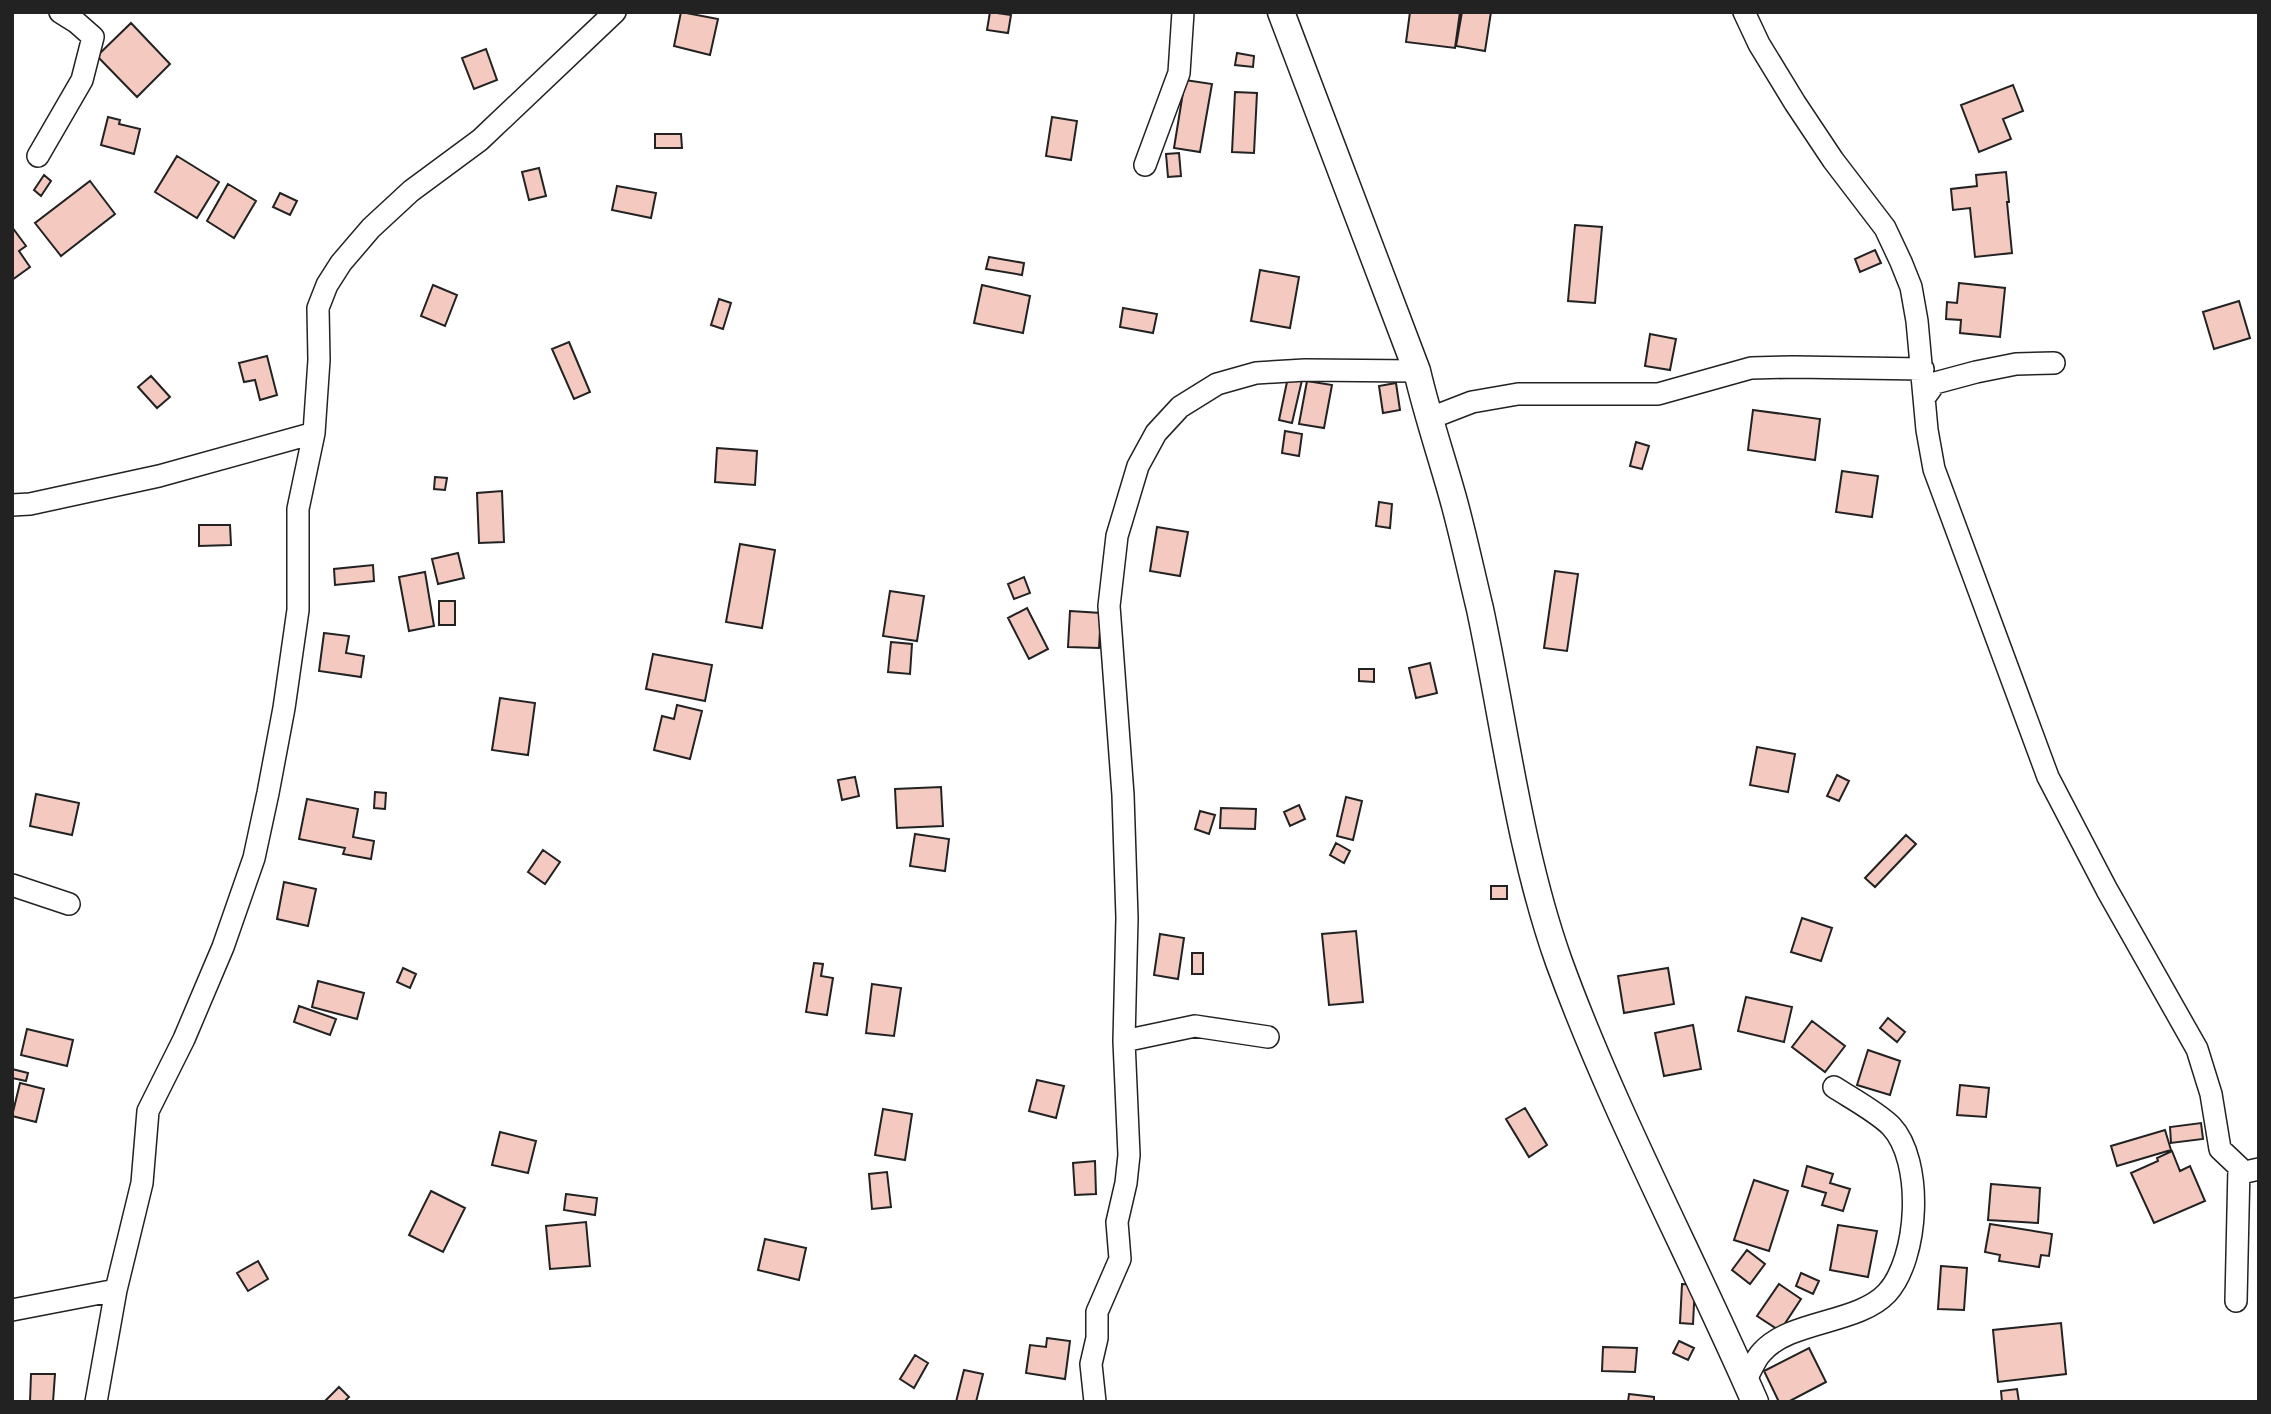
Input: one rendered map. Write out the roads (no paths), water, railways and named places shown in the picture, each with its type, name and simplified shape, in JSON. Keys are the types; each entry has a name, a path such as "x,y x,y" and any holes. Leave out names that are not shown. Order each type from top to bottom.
{"main road":[{"path":"1281,12 1417,371 1428,419 1453,497 1480,610 1535,880 1558,960 1636,1144 1751,1391"}],"street":[{"path":"38,156 82,80 93,37 60,12"},
{"path":"96,1402 117,1290 142,1183 148,1111 184,1039 223,947 254,858 284,708 298,610 298,509 314,433 319,360 318,308 327,285 341,263 371,228 411,191 480,140 615,12"},
{"path":"1145,165 1179,73 1183,12"},
{"path":"1744,12 1759,44 1833,160 1885,228 1911,287 1923,369 1927,430 1934,468 2048,777 2107,890 2197,1049 2211,1094 2220,1149 2249,1168 2236,1301"},
{"path":"1925,397 1935,383 1976,372 2016,365 2054,363"},
{"path":"1428,419 1472,402 1518,394 1658,394 1751,368 1923,369"},
{"path":"1095,1402 1091,1364 1097,1338 1097,1312 1120,1259 1116,1222 1126,1183 1129,1155 1124,1041 1128,918 1123,794 1109,606 1117,536 1138,466 1156,433 1181,407 1217,384 1256,373 1305,370 1417,371"},
{"path":"12,505 30,504 159,476 314,433"},
{"path":"12,885 69,904"},
{"path":"1124,1041 1195,1026 1268,1037"},
{"path":"1751,1391 1762,1351 1794,1332 1865,1309 1887,1293 1901,1271 1913,1208 1912,1172 1905,1147 1891,1126 1834,1087"},
{"path":"12,1310 117,1290"}]}
